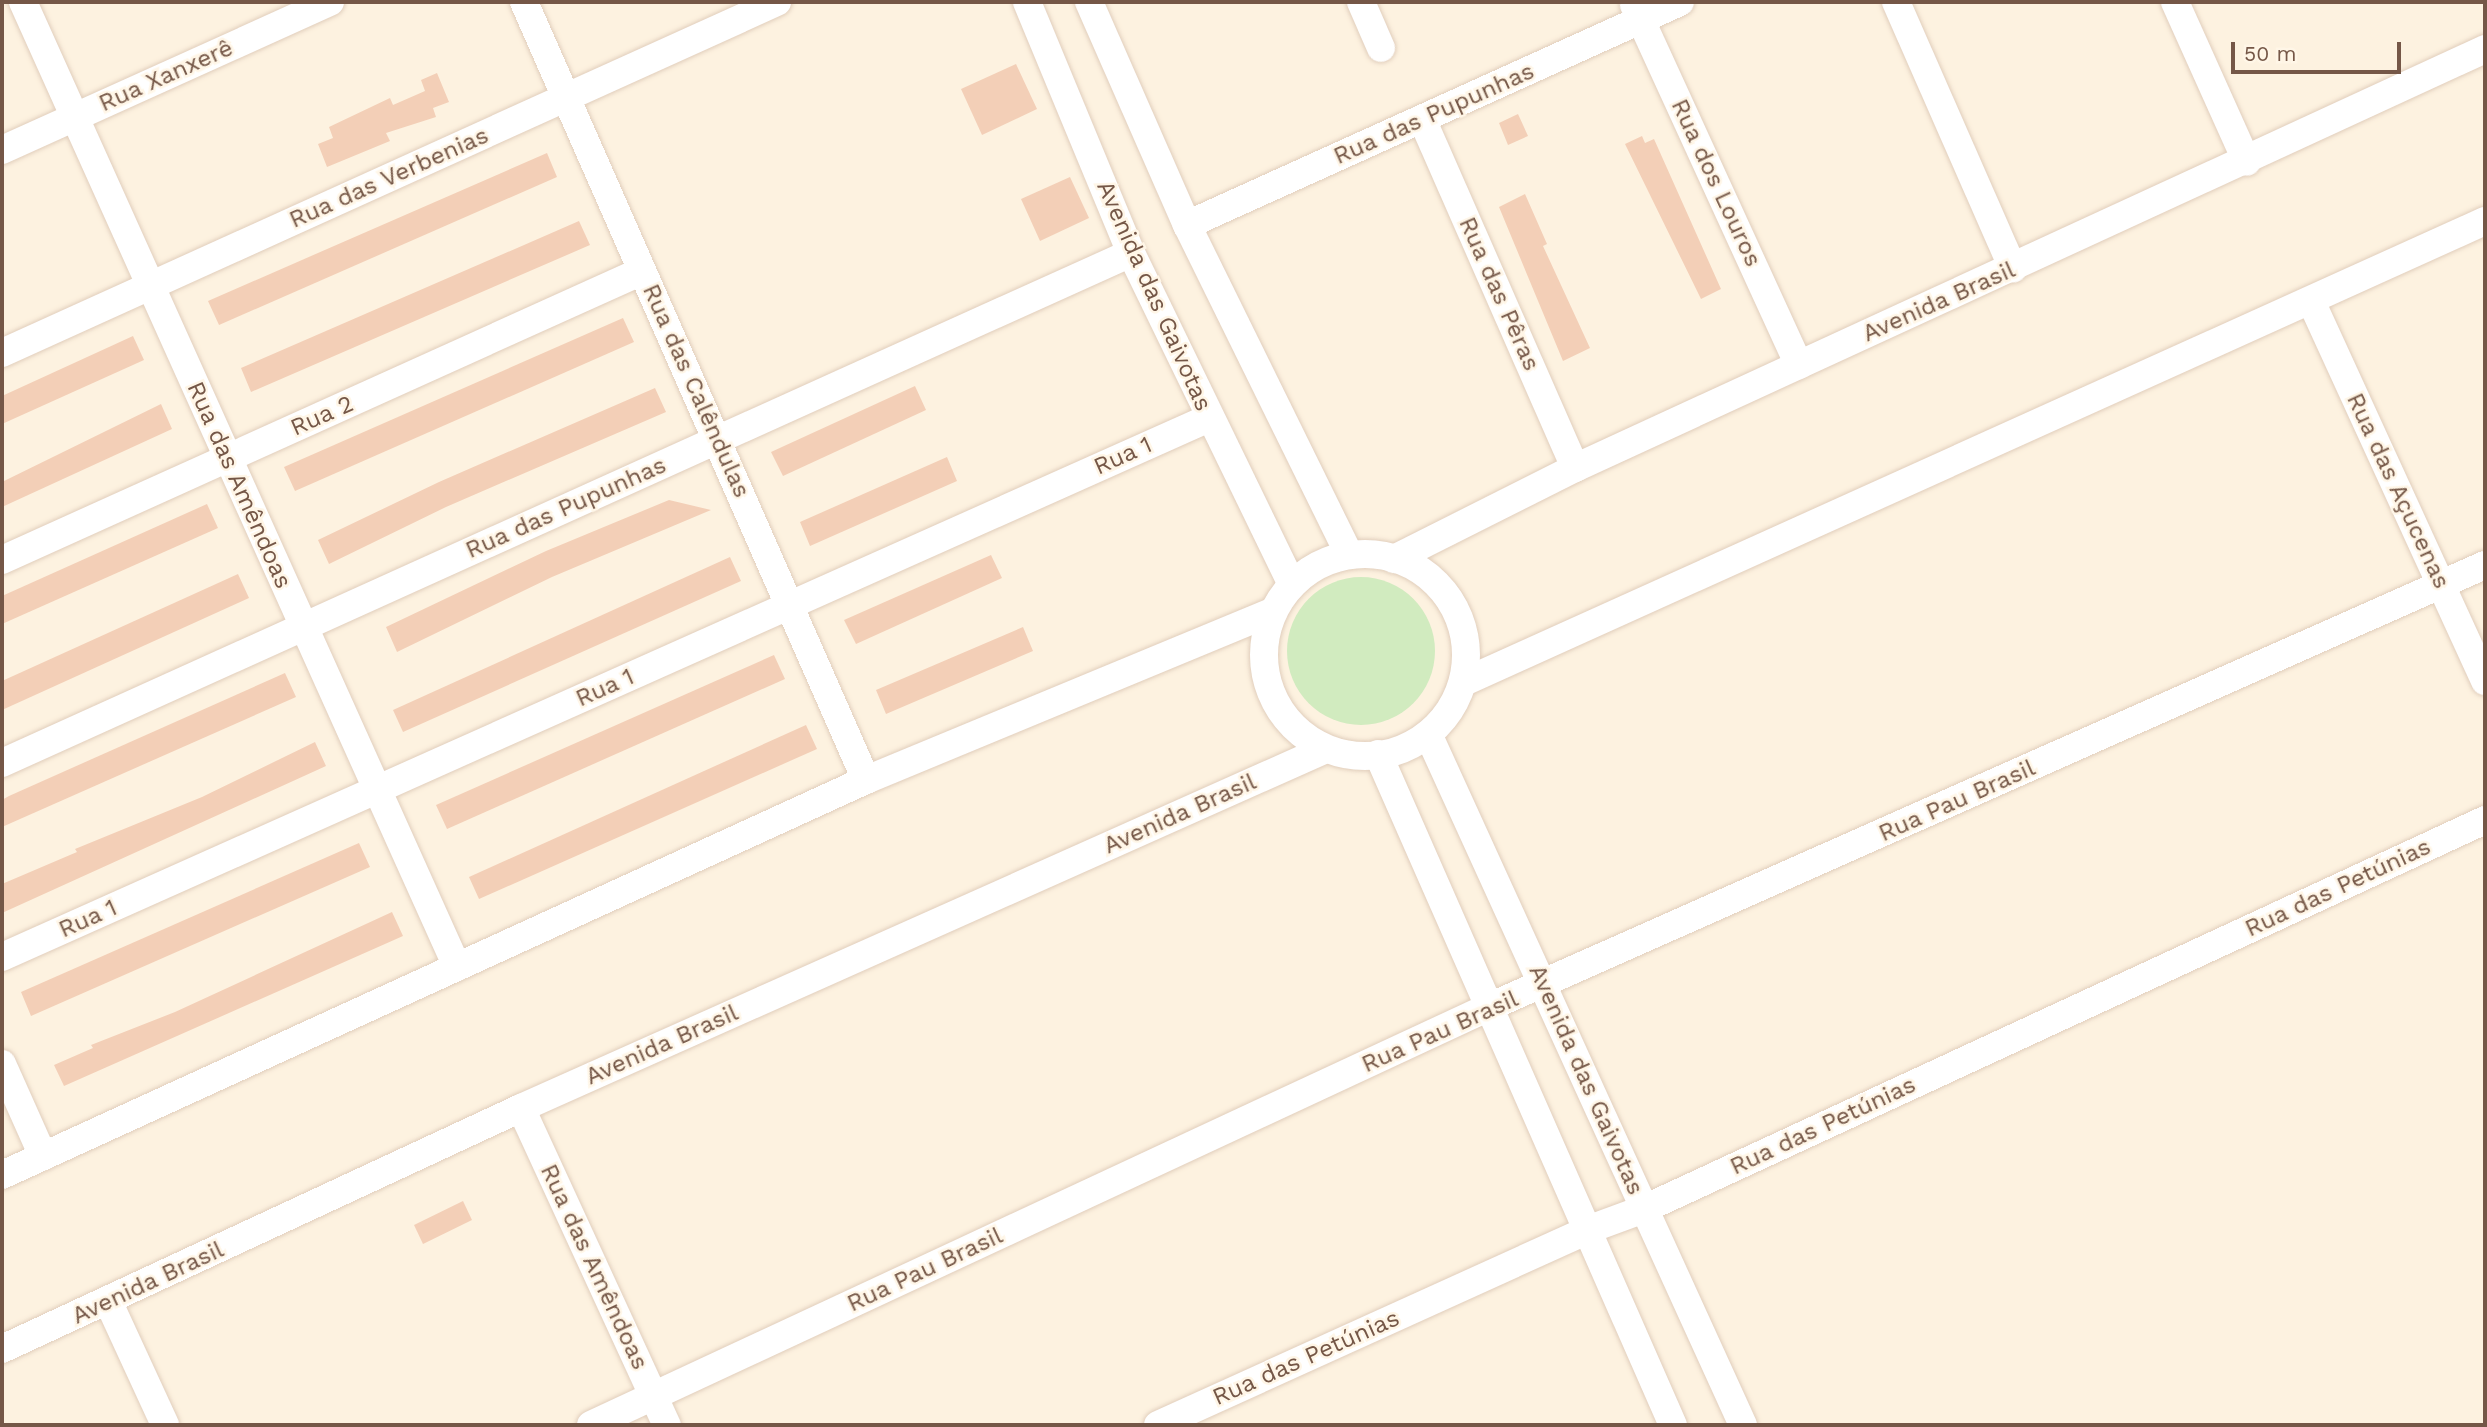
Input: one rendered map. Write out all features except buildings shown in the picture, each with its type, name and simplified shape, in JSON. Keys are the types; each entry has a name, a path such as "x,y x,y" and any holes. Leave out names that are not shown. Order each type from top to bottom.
{"street":[{"name":"Rua das Amêndoas","path":"23,2 457,967"},
{"name":"Rua Xanxerê","path":"2,150 330,2"},
{"name":"Rua das Calêndulas","path":"524,2 866,780"},
{"name":"Avenida das Gaivotas","path":"1027,2 1131,253 1292,584"},
{"path":"1089,2 1187,225 1349,554"},
{"path":"1361,2 1381,48"},
{"name":"Rua das Pupunhas","path":"1187,225 1422,119 1637,10 1680,2"},
{"path":"1896,2 2014,268"},
{"path":"2175,2 2247,162"},
{"name":"Rua das Verbenias","path":"2,353 769,4"},
{"name":"Rua dos Louros","path":"1637,10 1799,365"},
{"name":"Avenida Brasil","path":"1394,559 1575,468 2247,162 2485,49"},
{"name":"Rua das Pêras","path":"1422,119 1575,468"},
{"path":"1464,682 2485,221"},
{"name":"Rua das Pupunhas","path":"2,763 1131,253"},
{"name":"Rua 2","path":"2,560 642,271"},
{"name":"Rua das Açucenas","path":"2311,301 2485,681"},
{"name":"Rua 1","path":"2,957 1209,418"},
{"path":"1349,554 1394,559 1413,565 1440,586 1458,615 1467,648 1464,682 1449,714 1429,736 1394,753 1360,757 1326,749 1298,731 1274,695 1266,675 1264,643 1273,611 1292,584 1318,565 1349,554"},
{"name":"Rua Pau Brasil","path":"591,1425 1487,1008 1543,986 2485,565"},
{"path":"2,1175 866,780 1273,611"},
{"name":"Avenida das Gaivotas","path":"1429,736 1743,1425"},
{"name":"Avenida Brasil","path":"2,1349 108,1303 521,1108 1326,749"},
{"path":"1378,754 1487,1008 1674,1425"},
{"name":"Rua das Petúnias","path":"1158,1425 1587,1230 1644,1209 2485,820"},
{"path":"2,1063 43,1156"},
{"name":"Rua das Amêndoas","path":"521,1108 667,1425"},
{"path":"108,1303 165,1425"}],"green space":[{"path":"1361,577 1389,583 1413,599 1429,623 1435,651 1429,679 1413,703 1389,719 1361,725 1333,719 1309,703 1293,679 1287,651 1293,623 1309,599 1333,583"}]}
